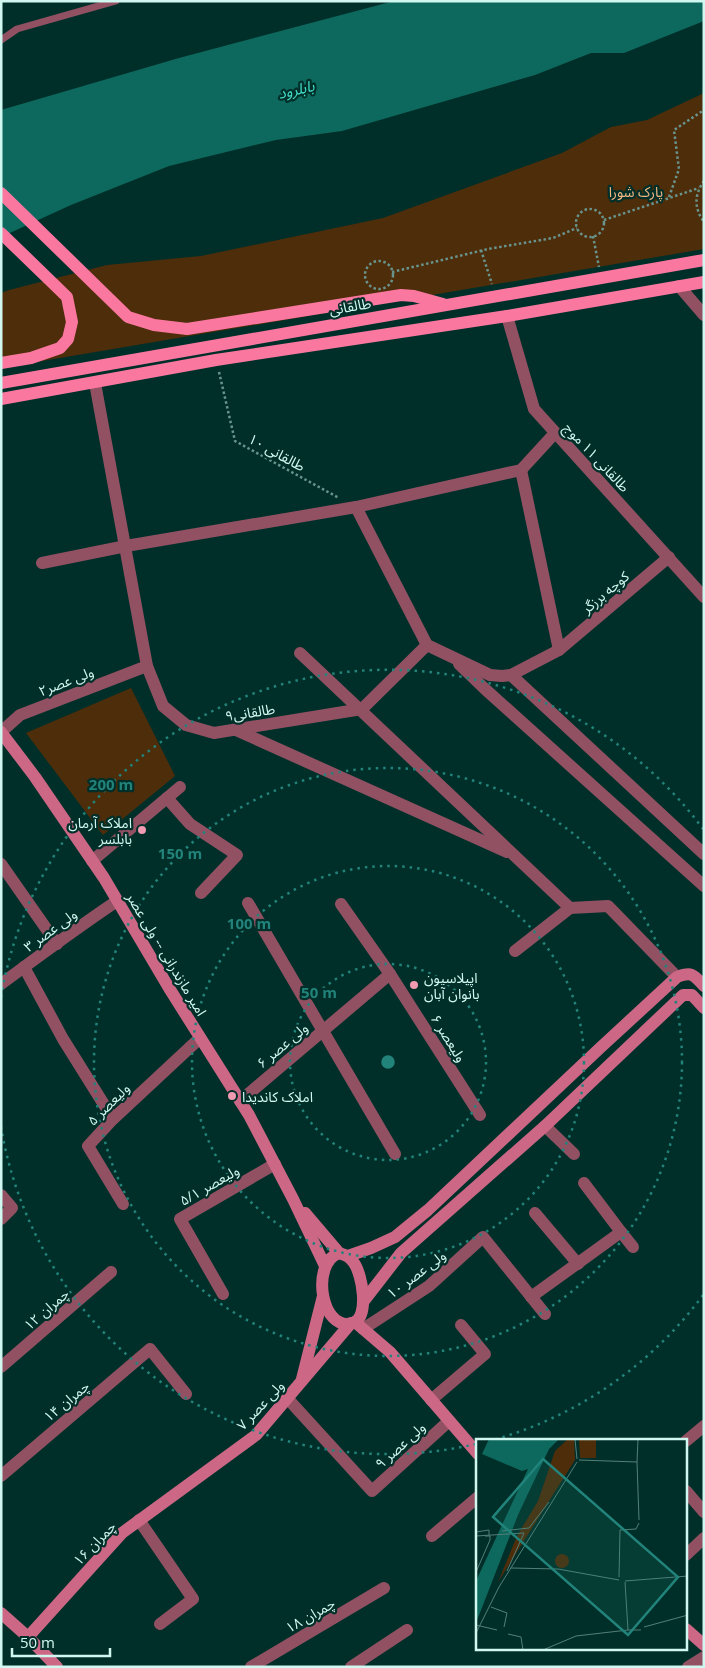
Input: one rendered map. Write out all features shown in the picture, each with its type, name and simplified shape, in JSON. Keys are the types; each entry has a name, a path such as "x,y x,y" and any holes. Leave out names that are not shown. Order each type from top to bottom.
{"main road":[{"path":"1,193 118,308 128,317 141,322 187,330 407,295 446,305"},
{"path":"1,233 67,297 72,322 68,339 60,348 30,358 1,363"},
{"name":"طالقانی","path":"1,383 704,260"},
{"path":"1,399 216,360 507,316 704,282"}],"street":[{"path":"679,286 704,315"},
{"name":"طالقانی ۱۱ موج","path":"507,316 534,409 704,597"},
{"name":"طالقانی۹","path":"95,383 147,666 163,706 186,725 214,733 362,710"},
{"path":"42,563 126,546 356,507 521,470 555,433"},
{"path":"521,470 559,650"},
{"path":"356,507 427,645 490,675 511,675 704,854"},
{"name":"کوچه برزگر","path":"511,675 559,650 669,557"},
{"path":"362,710 427,645"},
{"path":"300,653 570,908"},
{"path":"452,657 492,696 704,886"},
{"name":"ولی عصر۲","path":"1,732 20,715 147,666"},
{"path":"236,730 515,856"},
{"name":"امیر مازندرانی -- ولی عصر","path":"1,732 35,776 92,861 240,1101 293,1199"},
{"path":"92,861 180,787"},
{"path":"167,798 190,824 237,855 201,893"},
{"path":"1,864 57,944"},
{"name":"ولی عصر ۳","path":"1,984 117,901"},
{"path":"248,903 394,1154"},
{"name":"ولیعصر ۶","path":"341,904 390,974 480,1115"},
{"path":"515,951 570,908 608,906 677,977"},
{"path":"24,967 63,1039 113,1119"},
{"path":"476,1452 390,1352 356,1325 339,1322 334,1319 327,1310 322,1287 325,1266 329,1259 371,1248 395,1237 428,1210 677,977 686,973 692,974 704,986"},
{"name":"ولی عصر ۶","path":"240,1101 390,974"},
{"path":"363,1302 401,1253 545,1126 682,995 692,995 704,1008"},
{"name":"ولیعصر ۵","path":"123,1204 88,1146 113,1119 200,1038"},
{"path":"566,1080 578,1094"},
{"path":"545,1126 574,1154"},
{"name":"ولیعصر ۵/۱","path":"223,1294 180,1219 275,1164"},
{"path":"584,1183 633,1247"},
{"path":"1,1195 12,1208 1,1219"},
{"path":"293,1199 358,1269 364,1294 363,1302"},
{"path":"293,1199 325,1266"},
{"path":"536,1213 578,1264"},
{"path":"545,1314 531,1297 620,1232"},
{"name":"ولی عصر ۱۰","path":"356,1325 429,1286 482,1237 531,1297"},
{"name":"چمران ۱۲","path":"1,1367 111,1272"},
{"name":"ولی عصر ۷","path":"300,1383 324,1294"},
{"name":"ولی عصر ۷","path":"192,1481 256,1435 300,1383 356,1325 363,1302"},
{"path":"431,1400 488,1357 462,1325"},
{"name":"چمران ۱۴","path":"1,1476 150,1349 186,1394"},
{"name":"ولی عصر ۹","path":"288,1399 372,1491 449,1421"},
{"path":"688,1439 704,1426"},
{"name":"چمران ۱۶","path":"28,1637 122,1533 192,1481"},
{"path":"688,1493 704,1512"},
{"path":"432,1536 476,1499"},
{"path":"139,1520 193,1599 160,1624"},
{"path":"688,1553 704,1538"},
{"name":"چمران ۱۸","path":"251,1667 384,1588"},
{"path":"1,1613 57,1667"},
{"path":"351,1667 407,1630"},
{"path":"688,1631 704,1645"},
{"path":"688,1667 704,1656"}],"lane":[{"path":"1,40 18,29 116,1"}],"path":[{"path":"669,197 680,169 674,130 704,110"},
{"path":"704,181 696,197 696,206 704,222"},
{"path":"604,220 699,188"},
{"path":"587,210 598,212 604,220 602,229 596,236 585,236 578,228 578,217 587,210"},
{"path":"392,272 481,250 553,238 578,228"},
{"path":"481,250 496,296"},
{"path":"375,262 386,264 392,272 391,281 384,288 373,288 366,280 366,269 375,262"},
{"name":"طالقانی ۱۰","path":"216,360 235,441 356,507"}],"green space":[{"name":"پارک شورا","path":"704,93 704,249 1,368 1,293 107,265 201,256 383,218 562,153 611,127 647,120"},
{"path":"131,688 175,776 103,835 26,733"}],"water":[{"name":"بابلرود","path":"394,1 704,1 704,21 624,53 591,53 535,75 342,131 276,140 169,166 71,205 1,237 1,110 179,58"}],"place":[{"name":"املاک آرمان بابلسر","path":"142,830"},
{"name":"اپیلاسیون بانوان آبان","path":"414,985"},
{"name":"املاک کاندیدا","path":"232,1096"}]}
